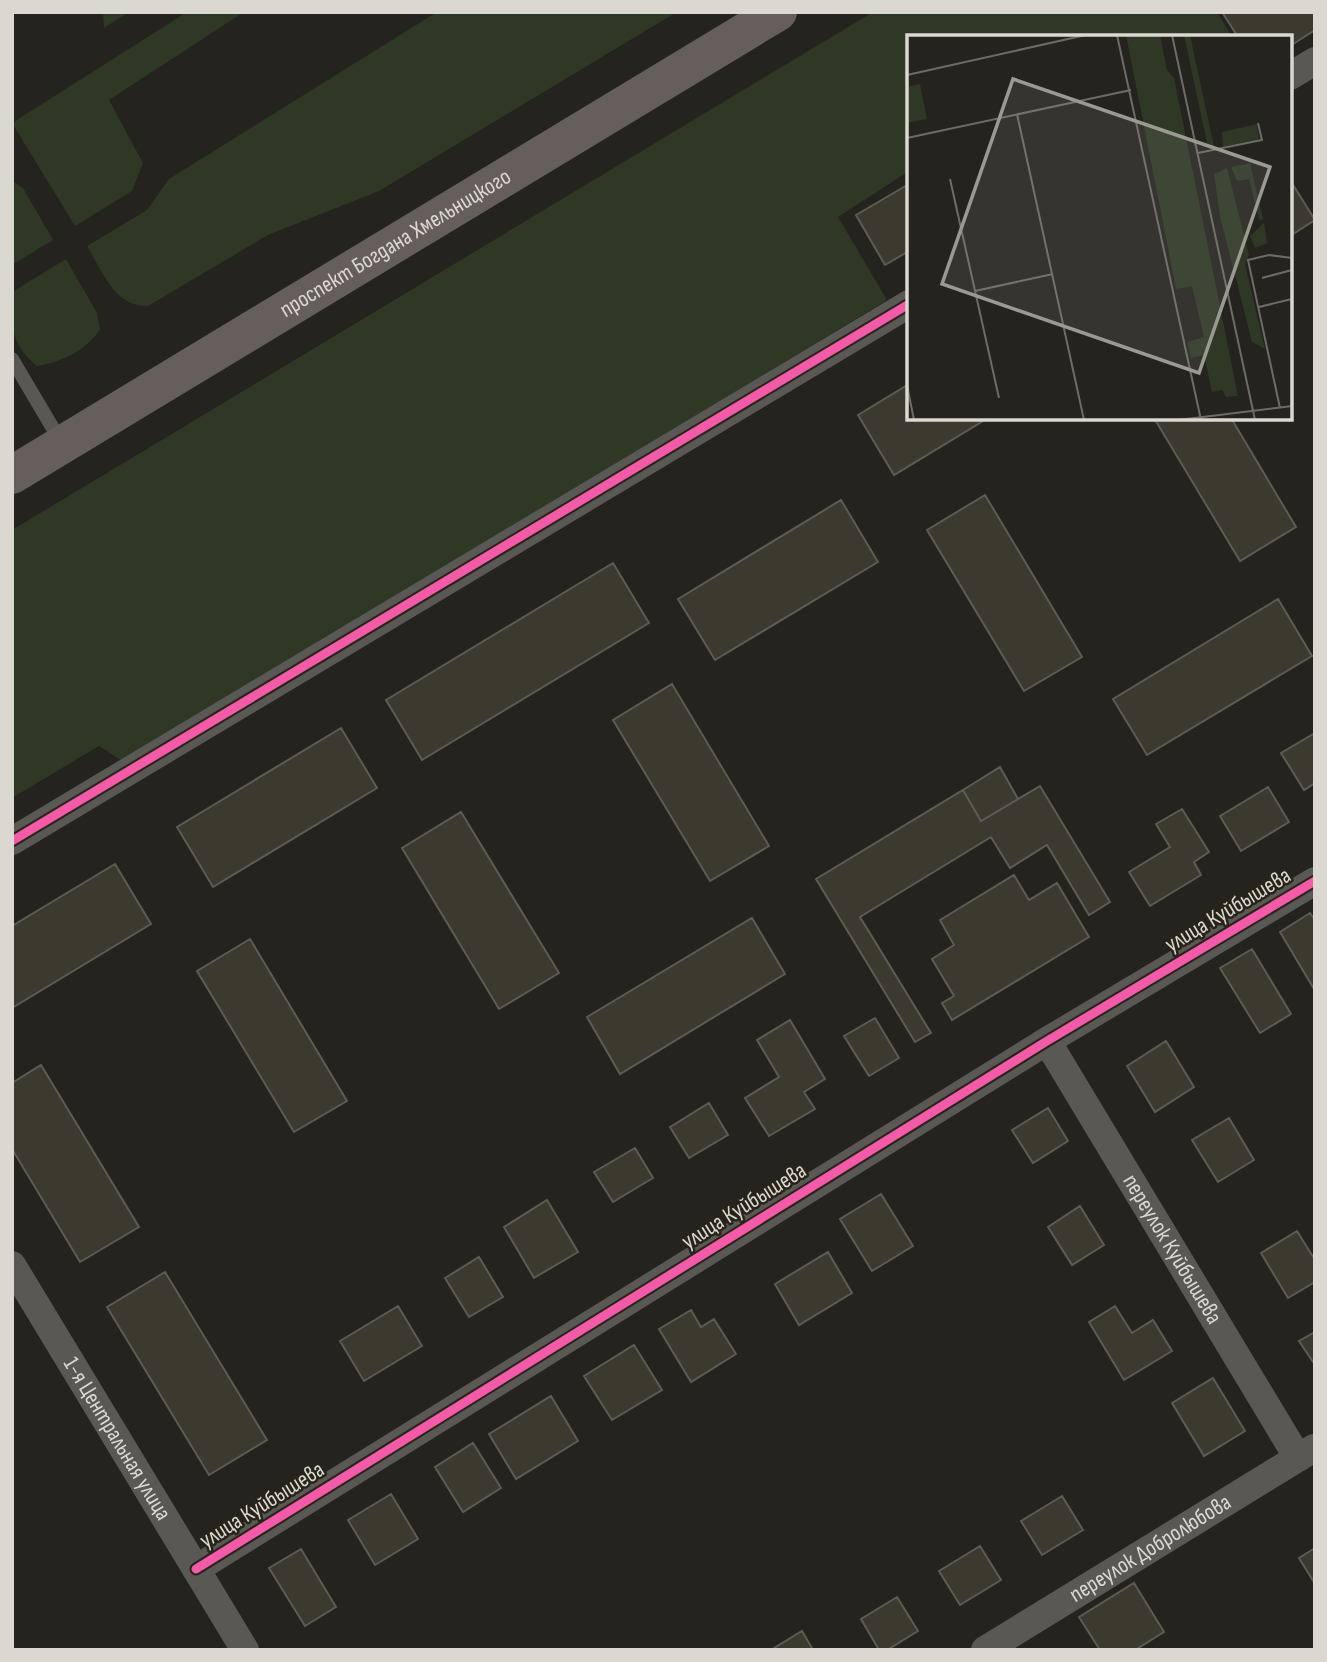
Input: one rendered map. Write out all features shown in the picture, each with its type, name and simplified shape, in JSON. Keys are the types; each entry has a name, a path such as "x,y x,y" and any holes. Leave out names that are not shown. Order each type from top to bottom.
{"main road":[{"name":"проспект Богдана Хмельницкого","path":"12,475 778,12"}],"street":[{"path":"1292,75 1315,61"},
{"path":"12,841 907,305"},
{"name":"улица Куйбышева","path":"196,1569 1047,1041 1315,881"},
{"name":"переулок Куйбышева","path":"1047,1041 1306,1453"},
{"name":"1-я Центральная улица","path":"12,1265 245,1650"},
{"name":"переулок Добролюбова","path":"985,1650 1306,1453"}],"lane":[{"path":"12,359 62,444"}],"green space":[{"path":"103,12 129,12 104,28"},
{"path":"187,12 244,12 109,100 143,163 132,191 75,226 12,123"},
{"path":"437,12 677,12 379,191 268,235 148,306 126,301 111,286 87,246 147,210 169,179"},
{"path":"873,12 1217,12 1231,35 907,35 907,172 838,217 887,300 125,763 99,746 12,798 12,530"},
{"path":"12,181 23,188 53,240 12,265"},
{"path":"66,259 97,313 100,329 88,343 73,354 37,366 21,349 14,333 12,292"}],"building":[{"path":"1222,12 1315,12 1315,30 1292,45 1292,35 1237,35"},
{"path":"1292,183 1315,220 1292,235"},
{"path":"907,185 907,252 885,265 856,215"},
{"path":"907,385 907,420 985,420 894,475 858,415"},
{"path":"1155,420 1232,420 1296,527 1240,561"},
{"path":"985,495 1082,657 1024,691 927,530"},
{"path":"841,500 878,562 715,660 678,599"},
{"path":"613,563 649,623 422,760 386,700"},
{"path":"1278,599 1312,656 1147,755 1113,699"},
{"path":"672,684 769,846 710,881 613,720"},
{"path":"341,728 377,788 213,887 177,827"},
{"path":"1315,733 1315,783 1304,790 1281,753"},
{"path":"1000,767 1018,799 981,821 963,790"},
{"path":"1040,786 1110,902 1089,915 1047,845 1010,868 991,837 860,917 931,1033 915,1042 816,879 963,790 981,821"},
{"path":"1268,787 1289,822 1241,851 1220,816"},
{"path":"1182,809 1209,852 1194,862 1201,875 1150,906 1129,872 1170,847 1156,824"},
{"path":"461,812 559,973 499,1009 402,848"},
{"path":"115,864 151,924 12,1008 12,926"},
{"path":"1014,875 1029,900 1057,883 1089,937 952,1020 942,1003 954,996 932,959 954,945 940,920"},
{"path":"1310,913 1315,920 1314,989 1280,932"},
{"path":"752,918 785,974 620,1074 587,1017"},
{"path":"250,939 347,1101 294,1132 197,971"},
{"path":"1252,949 1291,1014 1260,1033 1220,968"},
{"path":"875,1018 899,1058 869,1076 844,1036"},
{"path":"790,1020 825,1079 804,1092 815,1109 769,1136 745,1098 779,1077 757,1040"},
{"path":"1166,1041 1194,1087 1155,1112 1127,1066"},
{"path":"41,1065 139,1227 80,1262 12,1149 12,1083"},
{"path":"709,1103 728,1135 689,1158 670,1127"},
{"path":"1048,1108 1068,1141 1033,1163 1012,1130"},
{"path":"1229,1118 1254,1160 1218,1182 1192,1140"},
{"path":"635,1148 653,1178 613,1202 594,1172"},
{"path":"881,1194 913,1246 872,1271 840,1219"},
{"path":"547,1200 578,1252 534,1278 504,1227"},
{"path":"1080,1206 1104,1245 1072,1265 1048,1227"},
{"path":"1297,1231 1315,1260 1315,1282 1288,1298 1261,1253"},
{"path":"828,1252 852,1293 799,1325 775,1284"},
{"path":"479,1257 503,1297 469,1317 445,1278"},
{"path":"165,1272 267,1440 209,1475 107,1307"},
{"path":"398,1306 422,1346 364,1381 340,1341"},
{"path":"1115,1306 1132,1333 1153,1320 1172,1351 1124,1380 1089,1322"},
{"path":"691,1310 701,1327 714,1319 736,1354 691,1382 659,1329"},
{"path":"1315,1332 1315,1365 1299,1341"},
{"path":"634,1345 662,1390 612,1420 584,1376"},
{"path":"1213,1378 1245,1431 1204,1456 1172,1403"},
{"path":"551,1396 578,1441 516,1479 489,1434"},
{"path":"473,1443 501,1488 463,1512 435,1467"},
{"path":"391,1494 418,1539 375,1565 348,1520"},
{"path":"1062,1496 1083,1530 1042,1555 1021,1521"},
{"path":"980,1546 1001,1580 960,1605 939,1571"},
{"path":"1315,1548 1315,1584 1299,1558"},
{"path":"301,1549 336,1607 305,1626 269,1568"},
{"path":"1134,1583 1164,1632 1135,1650 1100,1650 1079,1617"},
{"path":"897,1597 918,1631 887,1650 879,1650 861,1619"},
{"path":"802,1631 813,1650 771,1650"}],"cycle path":[{"path":"12,841 907,305"},
{"path":"196,1569 1047,1041 1315,881"}]}
